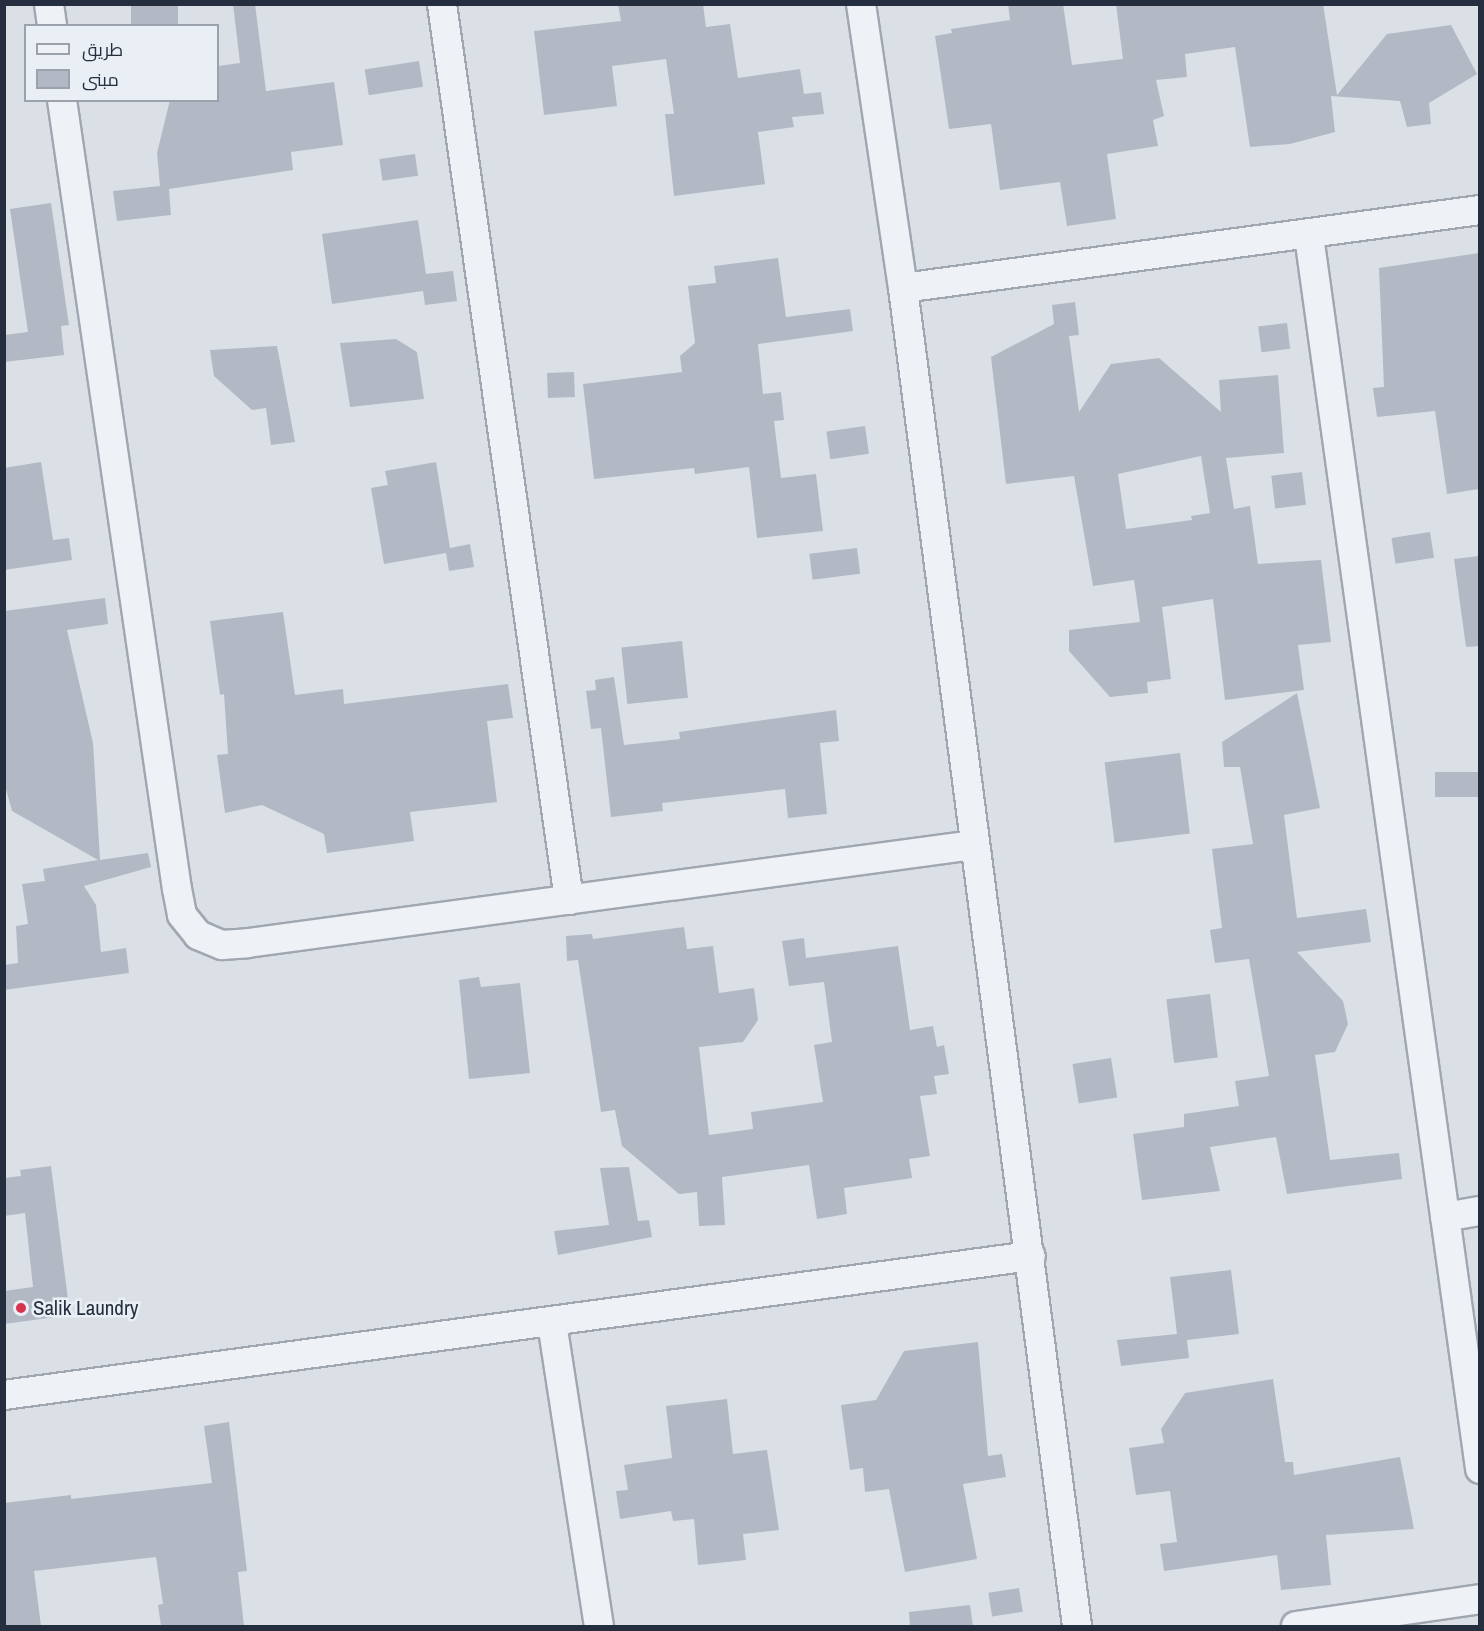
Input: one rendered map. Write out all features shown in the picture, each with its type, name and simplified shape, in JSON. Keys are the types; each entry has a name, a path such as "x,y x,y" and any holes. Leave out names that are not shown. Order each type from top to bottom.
{"street":[{"path":"49,4 52,24"},
{"path":"442,4 569,900"},
{"path":"861,4 903,288 974,845 1031,1256 1077,1626"},
{"path":"62,102 182,915 198,935 222,945 974,845"},
{"path":"903,288 1309,236 1479,210"},
{"path":"1309,236 1479,1469"},
{"path":"1445,1217 1479,1211"},
{"path":"4,1395 552,1323 1031,1256"},
{"path":"552,1323 599,1626"},
{"path":"1296,1626 1479,1599"}],"building":[{"path":"131,4 178,4 178,24 131,24"},
{"path":"233,4 255,4 266,91 334,82 343,145 291,152 293,170 169,189 171,215 117,221 113,191 160,186 157,153 170,102 219,102 219,66 240,63"},
{"path":"618,4 703,4 706,27 730,24 738,78 800,69 804,94 821,92 824,114 792,117 794,127 758,132 765,184 674,196 665,114 674,114 666,59 612,66 617,106 544,115 534,31 621,21"},
{"path":"1008,4 1063,4 1072,65 1123,59 1116,4 1323,4 1337,95 1387,34 1451,25 1477,74 1429,103 1431,124 1407,127 1400,101 1331,96 1335,132 1290,144 1250,147 1235,47 1185,54 1187,77 1156,80 1164,116 1153,120 1158,146 1107,154 1116,219 1067,226 1060,182 1000,190 991,124 949,129 935,36 952,33 951,29 1010,20"},
{"path":"419,61 423,87 369,95 365,70"},
{"path":"415,154 418,176 382,181 379,159"},
{"path":"51,203 69,325 61,326 64,355 4,362 4,335 28,332 10,209"},
{"path":"418,220 426,274 453,271 457,301 425,305 423,291 332,304 322,234"},
{"path":"1479,253 1479,489 1447,494 1435,411 1377,417 1373,388 1384,387 1379,268"},
{"path":"778,258 786,317 850,309 853,331 758,344 763,394 781,392 784,420 774,421 781,478 816,474 823,531 757,538 749,467 695,474 694,468 594,479 583,384 682,372 680,356 695,343 688,286 716,283 714,266"},
{"path":"1075,302 1079,335 1069,336 1079,412 1111,364 1159,358 1221,412 1219,380 1278,375 1284,453 1226,458 1234,509 1250,506 1258,564 1321,560 1331,642 1298,645 1304,690 1225,700 1213,599 1162,607 1171,679 1147,682 1148,693 1110,697 1069,651 1069,630 1140,622 1134,580 1093,586 1074,476 1006,484 991,357 1054,324 1052,305","holes":["1201,456 1210,513 1191,516 1192,520 1126,529 1118,474"]},
{"path":"1287,323 1290,349 1261,352 1258,327"},
{"path":"396,339 417,352 424,399 350,407 340,343"},
{"path":"277,346 295,442 271,445 266,408 252,410 214,376 210,350"},
{"path":"574,372 575,397 548,398 547,373"},
{"path":"865,426 869,454 830,459 826,431"},
{"path":"41,462 53,540 69,538 72,560 4,570 4,468"},
{"path":"436,462 450,548 470,544 474,567 449,571 446,553 384,564 371,488 388,485 385,471"},
{"path":"1302,472 1306,505 1275,509 1271,476"},
{"path":"1430,532 1434,558 1396,564 1391,538"},
{"path":"857,548 860,574 813,580 809,554"},
{"path":"1479,556 1479,646 1466,647 1454,559"},
{"path":"105,598 108,624 67,630 93,743 100,860 148,853 151,867 84,886 96,905 101,952 126,948 129,973 4,990 4,965 18,963 16,926 28,924 22,884 45,881 43,869 98,860 12,811 4,782 4,611"},
{"path":"283,612 295,695 343,689 344,704 508,684 513,718 487,721 497,802 410,812 414,841 327,853 324,834 262,805 225,813 217,755 228,754 224,694 220,695 210,621"},
{"path":"682,641 688,698 627,704 621,647"},
{"path":"614,677 624,745 680,739 679,732 836,710 839,741 820,743 827,814 788,818 785,789 662,803 663,811 611,817 601,728 591,729 586,691 596,690 595,680"},
{"path":"1297,693 1320,808 1284,815 1297,918 1366,909 1371,942 1297,952 1343,1001 1348,1024 1335,1052 1315,1055 1330,1160 1399,1153 1402,1179 1287,1194 1276,1137 1210,1147 1220,1191 1142,1200 1133,1134 1184,1127 1184,1114 1239,1106 1235,1081 1269,1076 1249,959 1215,963 1210,930 1222,928 1212,849 1253,844 1240,767 1224,767 1222,742"},
{"path":"1180,753 1190,833 1114,843 1105,762"},
{"path":"1435,772 1479,772 1479,797 1435,797"},
{"path":"684,927 687,949 713,946 719,993 754,988 758,1020 743,1042 699,1047 709,1135 753,1129 751,1112 823,1102 814,1045 832,1042 824,982 789,986 782,941 804,938 806,958 898,946 910,1030 933,1026 937,1047 944,1045 949,1074 934,1076 937,1094 920,1096 930,1156 909,1159 912,1178 844,1188 847,1214 817,1219 809,1165 722,1177 725,1225 699,1226 697,1192 679,1194 622,1146 615,1110 601,1112 578,960 567,961 566,936 592,934 593,939"},
{"path":"479,977 481,987 520,983 530,1073 469,1079 459,980"},
{"path":"1210,994 1218,1058 1174,1063 1166,999"},
{"path":"1111,1058 1117,1098 1079,1104 1072,1064"},
{"path":"51,1166 70,1315 4,1324 4,1291 33,1287 25,1213 4,1216 4,1178 21,1176 20,1170"},
{"path":"629,1167 638,1221 649,1220 652,1237 558,1255 554,1231 609,1225 600,1168"},
{"path":"1231,1270 1239,1334 1187,1340 1189,1358 1121,1366 1117,1340 1177,1334 1170,1277"},
{"path":"978,1342 988,1456 1002,1454 1006,1477 963,1484 977,1559 905,1572 889,1489 865,1492 863,1468 850,1470 841,1405 876,1400 904,1351"},
{"path":"1273,1379 1285,1462 1293,1462 1294,1475 1400,1457 1414,1529 1326,1535 1331,1585 1281,1590 1277,1555 1164,1571 1160,1544 1177,1542 1170,1491 1136,1495 1129,1448 1164,1443 1161,1429 1185,1393"},
{"path":"727,1399 733,1454 767,1450 779,1530 743,1534 746,1560 698,1565 694,1519 673,1521 671,1511 620,1519 616,1491 628,1490 624,1465 672,1458 666,1406"},
{"path":"229,1422 247,1571 238,1572 244,1626 161,1626 158,1605 163,1604 156,1557 34,1571 41,1626 4,1626 4,1503 71,1495 71,1499 212,1483 204,1426"},
{"path":"1019,1588 1023,1612 992,1617 988,1593"},
{"path":"970,1605 973,1626 910,1626 909,1612"}],"place":[{"name":"Salik Laundry","path":"21,1308"}]}
